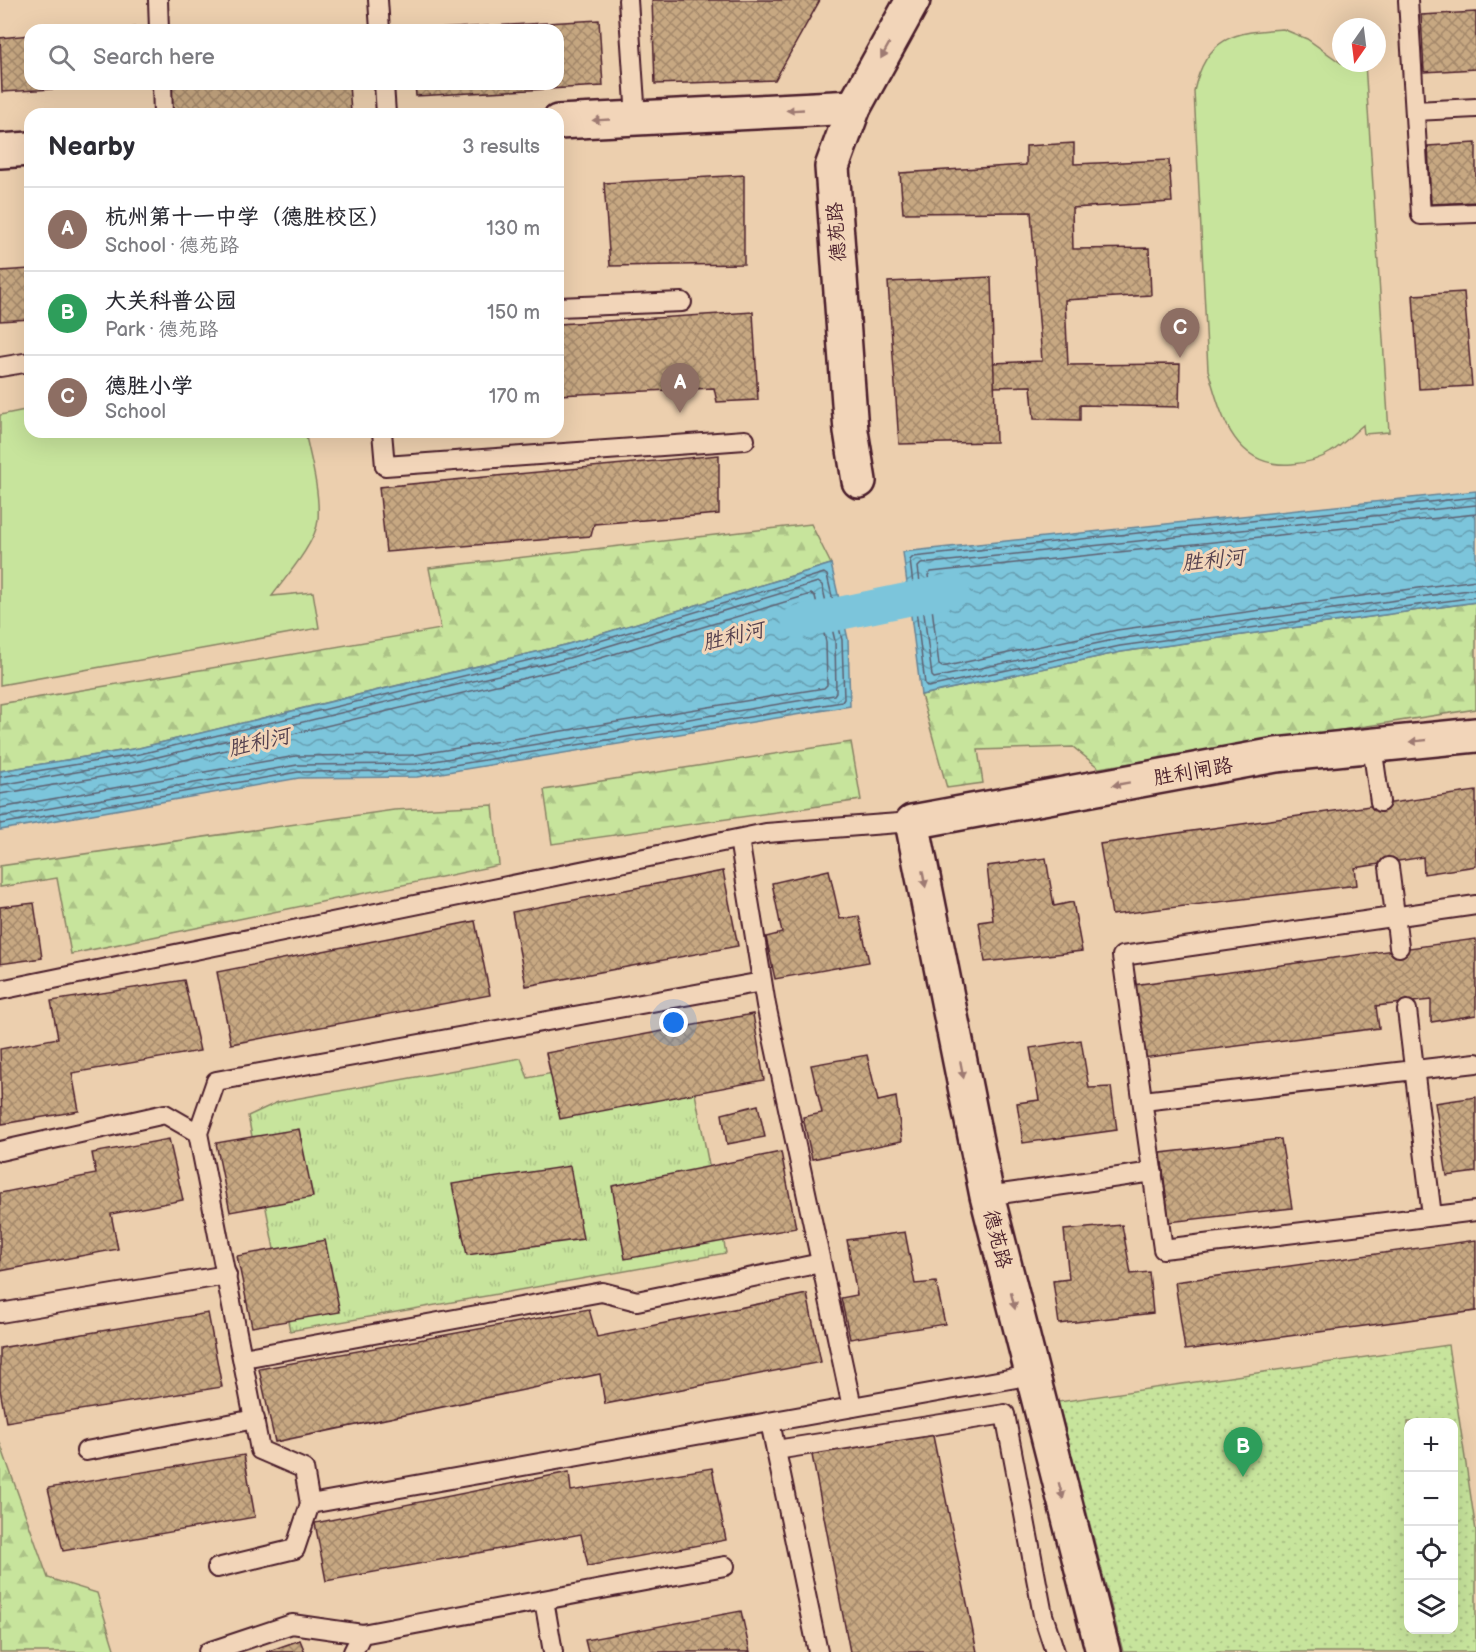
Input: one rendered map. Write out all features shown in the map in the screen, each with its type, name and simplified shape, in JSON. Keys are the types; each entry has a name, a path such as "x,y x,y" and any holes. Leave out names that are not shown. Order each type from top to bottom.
{"street":[{"name":"德苑路","path":"859,482 851,431 832,167 854,107 913,0"},
{"path":"564,122 854,107"},
{"path":"0,151 24,149"},
{"name":"胜利闸路","path":"912,822 1276,755 1476,735"},
{"name":"德苑路","path":"912,822 987,1196 1103,1652"}],"lane":[{"path":"158,0 159,24"},
{"path":"378,0 380,24"},
{"path":"628,0 636,118"},
{"path":"1408,0 1421,215 1476,213"},
{"path":"162,90 163,108"},
{"path":"384,90 386,108"},
{"path":"1415,111 1476,108"},
{"path":"564,307 682,302"},
{"path":"0,367 24,363"},
{"path":"383,438 385,466 745,440"},
{"path":"1372,747 1380,802"},
{"path":"0,990 766,833 912,822"},
{"path":"738,839 762,982 852,1407"},
{"path":"1389,867 1399,947"},
{"path":"1476,905 1122,956 1164,1249 1476,1210"},
{"path":"217,1568 296,1549 310,1504 304,1469 260,1450 198,1133 216,1081 762,982"},
{"path":"1407,1010 1432,1216"},
{"path":"1143,1101 1476,1063"},
{"path":"0,1150 165,1114 198,1133"},
{"path":"987,1196 1153,1172"},
{"path":"243,1358 602,1292 637,1301 821,1263"},
{"path":"0,1313 226,1275"},
{"path":"310,1504 1032,1375"},
{"path":"776,1450 1005,1414 1043,1615 1055,1652"},
{"path":"86,1451 255,1419"},
{"path":"770,1422 818,1652"},
{"path":"208,1652 292,1624 362,1634 725,1566"},
{"path":"544,1600 553,1652"},
{"path":"353,1652 362,1634"}],"green space":[{"path":"1283,29 1307,39 1332,57 1332,72 1366,72 1389,432 1364,434 1363,425 1340,446 1326,455 1312,461 1292,464 1272,463 1256,458 1243,448 1225,421 1208,370 1194,91 1199,73 1214,48 1236,36"},
{"path":"24,410 24,438 306,438 316,487 318,520 306,549 272,596 313,592 319,628 0,685 0,415"},
{"path":"811,524 831,564 565,645 139,748 0,771 0,704 441,629 429,568"},
{"path":"1476,602 1476,709 1099,768 1073,747 978,750 983,783 947,788 921,695 1121,652"},
{"path":"851,742 861,800 552,844 544,790"},
{"path":"493,805 499,865 71,954 57,878 0,887 0,866 394,810"},
{"path":"686,1047 726,1253 290,1331 248,1116 278,1102 521,1058 528,1078"},
{"path":"1448,1345 1476,1531 1476,1652 1123,1652 1058,1402"},
{"path":"0,1443 48,1578 97,1593 115,1652 0,1652"}],"water":[{"path":"1476,491 1476,602 1121,652 921,695 903,552"},
{"path":"831,564 848,639 850,706 417,777 299,778 0,830 0,771 139,748 565,645"}],"building":[{"path":"652,0 820,0 775,80 655,84"},
{"path":"1476,12 1476,69 1424,72 1421,15"},
{"path":"599,20 603,86 564,88 564,24 527,24"},
{"path":"24,36 24,90 36,90 2,92 0,38"},
{"path":"170,90 349,90 351,108 171,108"},
{"path":"416,90 528,90 416,96"},
{"path":"1074,143 1074,164 1169,160 1172,202 1072,208 1073,249 1149,248 1151,295 1065,300 1068,365 1180,364 1179,407 1080,405 1080,420 1034,419 1031,386 993,387 992,363 1042,361 1031,212 903,213 900,173 1026,165 1026,146"},
{"path":"1476,143 1476,202 1431,204 1428,146"},
{"path":"744,175 744,264 610,266 604,183"},
{"path":"24,269 24,319 0,321 0,271"},
{"path":"991,277 996,442 899,444 888,282"},
{"path":"1464,292 1472,386 1419,389 1413,295"},
{"path":"753,312 758,400 717,402 714,388 564,395 564,324"},
{"path":"719,455 719,514 594,524 591,536 386,552 379,487"},
{"path":"1476,791 1476,866 1424,874 1423,857 1355,868 1357,885 1112,915 1100,844"},
{"path":"1046,858 1054,906 1073,902 1082,951 985,962 979,922 993,920 987,866"},
{"path":"829,870 840,919 859,916 869,962 775,979 766,937 782,933 772,883"},
{"path":"723,871 738,946 526,986 512,912"},
{"path":"34,903 42,958 0,964 0,907"},
{"path":"475,921 490,995 231,1044 217,972"},
{"path":"1476,939 1476,1015 1431,1022 1431,1000 1376,1006 1379,1028 1142,1058 1133,985"},
{"path":"184,980 200,1051 72,1073 79,1111 2,1124 0,1049 58,1038 51,1001"},
{"path":"753,1014 764,1080 560,1119 546,1053"},
{"path":"1081,1040 1089,1088 1111,1087 1117,1130 1023,1143 1017,1103 1039,1100 1030,1048"},
{"path":"867,1055 878,1101 896,1097 902,1141 812,1159 803,1117 822,1113 811,1065"},
{"path":"1476,1097 1476,1172 1447,1176 1435,1103"},
{"path":"758,1105 765,1137 727,1144 722,1114"},
{"path":"299,1129 313,1197 230,1212 216,1143"},
{"path":"169,1139 183,1200 111,1214 118,1249 0,1271 0,1193 96,1174 92,1153"},
{"path":"1281,1139 1292,1208 1169,1222 1161,1153"},
{"path":"781,1152 796,1228 625,1259 612,1186"},
{"path":"570,1166 583,1239 467,1255 452,1184"},
{"path":"1122,1225 1131,1274 1149,1272 1153,1313 1059,1324 1053,1281 1069,1279 1064,1230"},
{"path":"905,1232 915,1284 936,1282 945,1324 850,1339 841,1298 857,1295 847,1240"},
{"path":"325,1240 340,1312 252,1327 237,1256"},
{"path":"1476,1240 1476,1311 1185,1350 1175,1282"},
{"path":"807,1294 821,1362 605,1404 600,1374 275,1442 259,1369 589,1309 597,1337"},
{"path":"208,1313 222,1387 6,1422 0,1390 0,1348"},
{"path":"932,1431 977,1652 850,1652 812,1455"},
{"path":"244,1455 255,1517 63,1551 48,1488"},
{"path":"712,1468 726,1540 588,1566 581,1534 326,1581 315,1523 569,1472 571,1491"},
{"path":"741,1611 750,1652 588,1652 585,1640"},
{"path":"300,1640 305,1652 266,1652"}],"waterway":[{"name":"胜利河","path":"798,622 953,590"}],"place":[{"name":"德胜小学","path":"1180,358"},
{"name":"杭州第十一中学（德胜校区）","path":"680,413"},
{"name":"大关科普公园","path":"1243,1477"}]}
